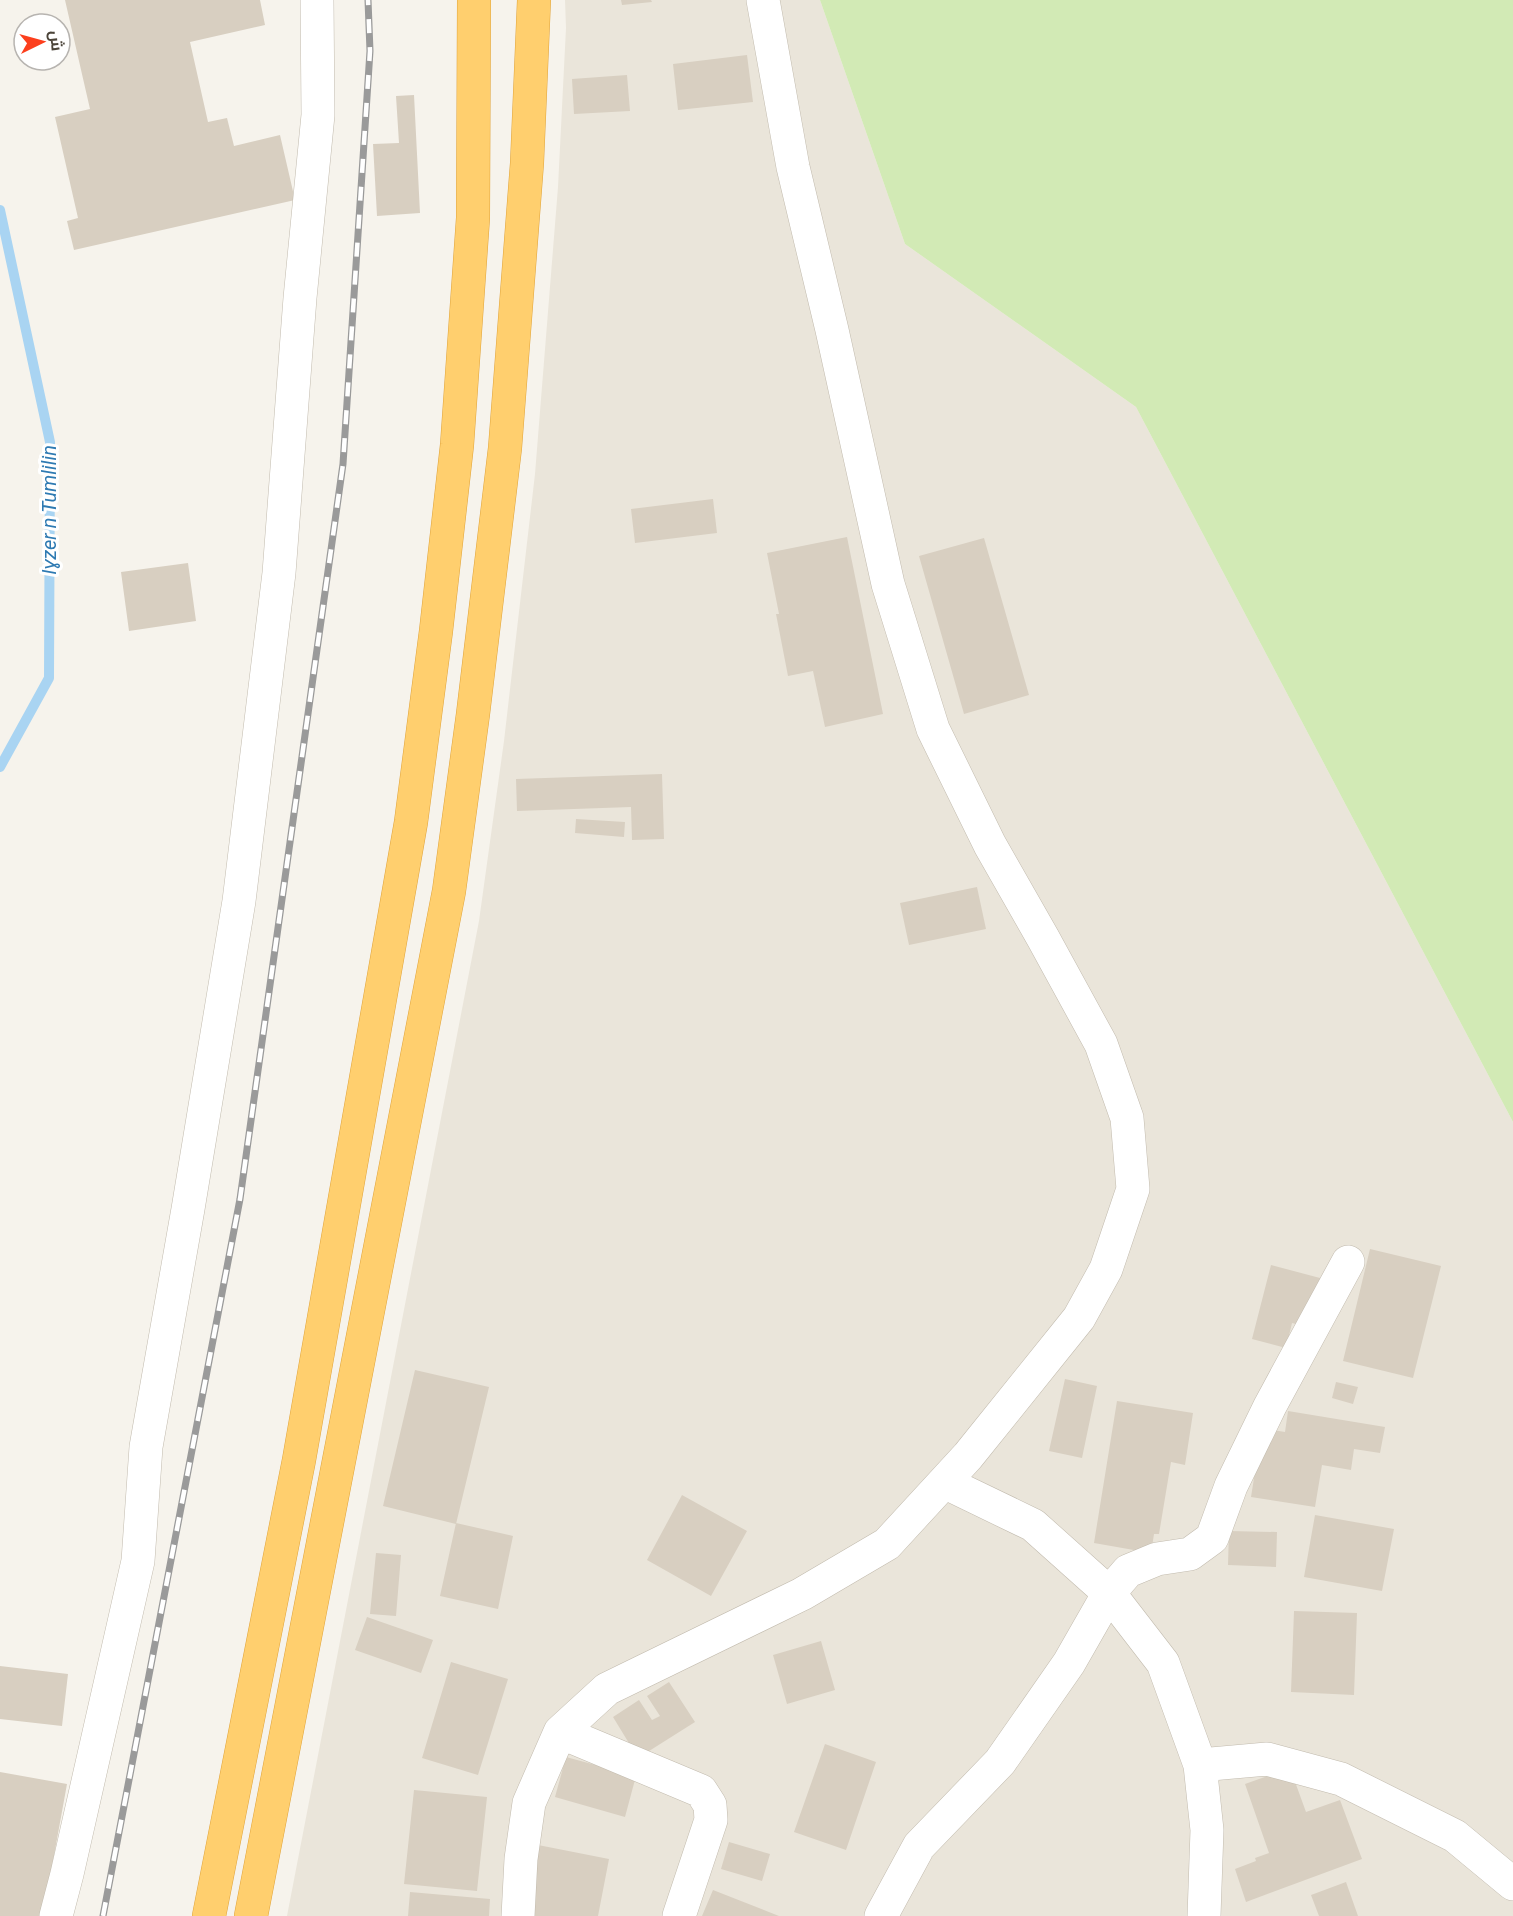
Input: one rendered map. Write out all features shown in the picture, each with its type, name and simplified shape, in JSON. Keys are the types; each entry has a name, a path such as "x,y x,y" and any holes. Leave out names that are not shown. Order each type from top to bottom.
{"highway":[{"path":"208,1916 299,1460 411,822 457,445 472,218 474,0"},
{"path":"251,1916 449,891 506,448 527,163 534,0"}],"street":[{"path":"56,1916 138,1561 146,1448 239,901 279,573 300,298 318,115 317,0"},
{"path":"518,1916 521,1859 529,1803 560,1732 607,1689 802,1594 887,1544 968,1456 1079,1318 1106,1269 1132,1190 1127,1118 1101,1044 990,845 933,729 888,584 832,330 793,167 763,0"},
{"path":"881,1916 919,1846 1000,1762 1069,1663 1109,1593 1128,1571 1157,1559 1190,1554 1212,1538 1231,1486 1270,1406 1348,1262"},
{"path":"944,1482 1033,1525 1109,1593 1163,1663 1200,1765 1208,1830 1204,1916"},
{"path":"560,1732 701,1791 710,1805 711,1820 679,1916"},
{"path":"1200,1765 1267,1759 1341,1779 1455,1836 1513,1884"}],"shaded area":[{"path":"565,0 820,0 905,244 1136,407 1513,1122 1513,1916 287,1916 479,921 504,741 535,474 558,187 566,28"}],"green space":[{"path":"820,0 1513,0 1513,1122 1136,407 905,244"}],"building":[{"path":"65,0 260,0 265,25 190,42 208,122 227,118 234,146 280,135 295,200 74,250 67,221 78,218 55,117 90,109 72,31 72,12 68,12"},
{"path":"621,0 651,0 652,2 622,5"},
{"path":"747,55 753,102 678,110 673,64"},
{"path":"627,75 630,111 574,114 572,79"},
{"path":"414,95 420,213 377,216 373,144 399,143 396,96"},
{"path":"713,499 717,533 635,543 631,509"},
{"path":"847,537 883,714 825,727 813,671 788,676 767,553"},
{"path":"984,538 1029,695 964,714 919,556"},
{"path":"188,563 196,621 129,631 121,572"},
{"path":"662,774 664,839 632,840 631,807 517,811 516,779"},
{"path":"576,819 625,822 624,837 575,833"},
{"path":"977,887 986,929 909,945 900,903"},
{"path":"1370,1249 1441,1266 1413,1378 1343,1361"},
{"path":"1271,1265 1320,1278 1308,1327 1292,1323 1286,1348 1252,1339"},
{"path":"415,1370 489,1387 456,1524 383,1506"},
{"path":"1065,1379 1097,1386 1082,1458 1049,1451"},
{"path":"1336,1382 1358,1387 1353,1404 1332,1398"},
{"path":"1117,1401 1193,1413 1185,1465 1171,1462 1159,1534 1154,1534 1151,1553 1094,1543"},
{"path":"1288,1411 1385,1427 1380,1453 1354,1449 1351,1470 1322,1465 1315,1507 1251,1497 1262,1428 1285,1432"},
{"path":"682,1495 747,1531 711,1596 647,1560"},
{"path":"1315,1515 1394,1529 1382,1591 1304,1577"},
{"path":"456,1523 513,1536 498,1609 440,1596"},
{"path":"1229,1531 1277,1532 1276,1567 1228,1565"},
{"path":"376,1553 401,1555 396,1616 370,1614"},
{"path":"1294,1611 1357,1613 1354,1695 1291,1692"},
{"path":"367,1617 433,1640 421,1673 355,1650"},
{"path":"821,1641 835,1690 787,1704 773,1655"},
{"path":"451,1662 508,1679 478,1775 422,1758"},
{"path":"0,1666 68,1674 62,1726 0,1719"},
{"path":"669,1682 695,1722 638,1758 613,1717 639,1700 652,1720 660,1716 647,1696"},
{"path":"825,1744 876,1762 846,1850 794,1832"},
{"path":"566,1757 636,1776 625,1817 555,1797"},
{"path":"1290,1768 1306,1812 1340,1800 1362,1859 1246,1902 1235,1869 1269,1853 1245,1784"},
{"path":"0,1772 67,1784 43,1916 0,1916"},
{"path":"414,1790 487,1797 477,1891 404,1884"},
{"path":"729,1842 770,1854 762,1881 721,1869"},
{"path":"538,1845 609,1859 598,1916 525,1916"},
{"path":"1346,1882 1358,1916 1319,1916 1311,1895"},
{"path":"713,1890 779,1916 702,1916"},
{"path":"410,1892 490,1899 489,1916 408,1916"}],"waterway":[{"name":"Iɣzer n Tumlilin","path":"0,210 50,442 49,678 0,767"}],"railway":[{"path":"103,1916 240,1199 343,464 370,51 368,0"}]}
